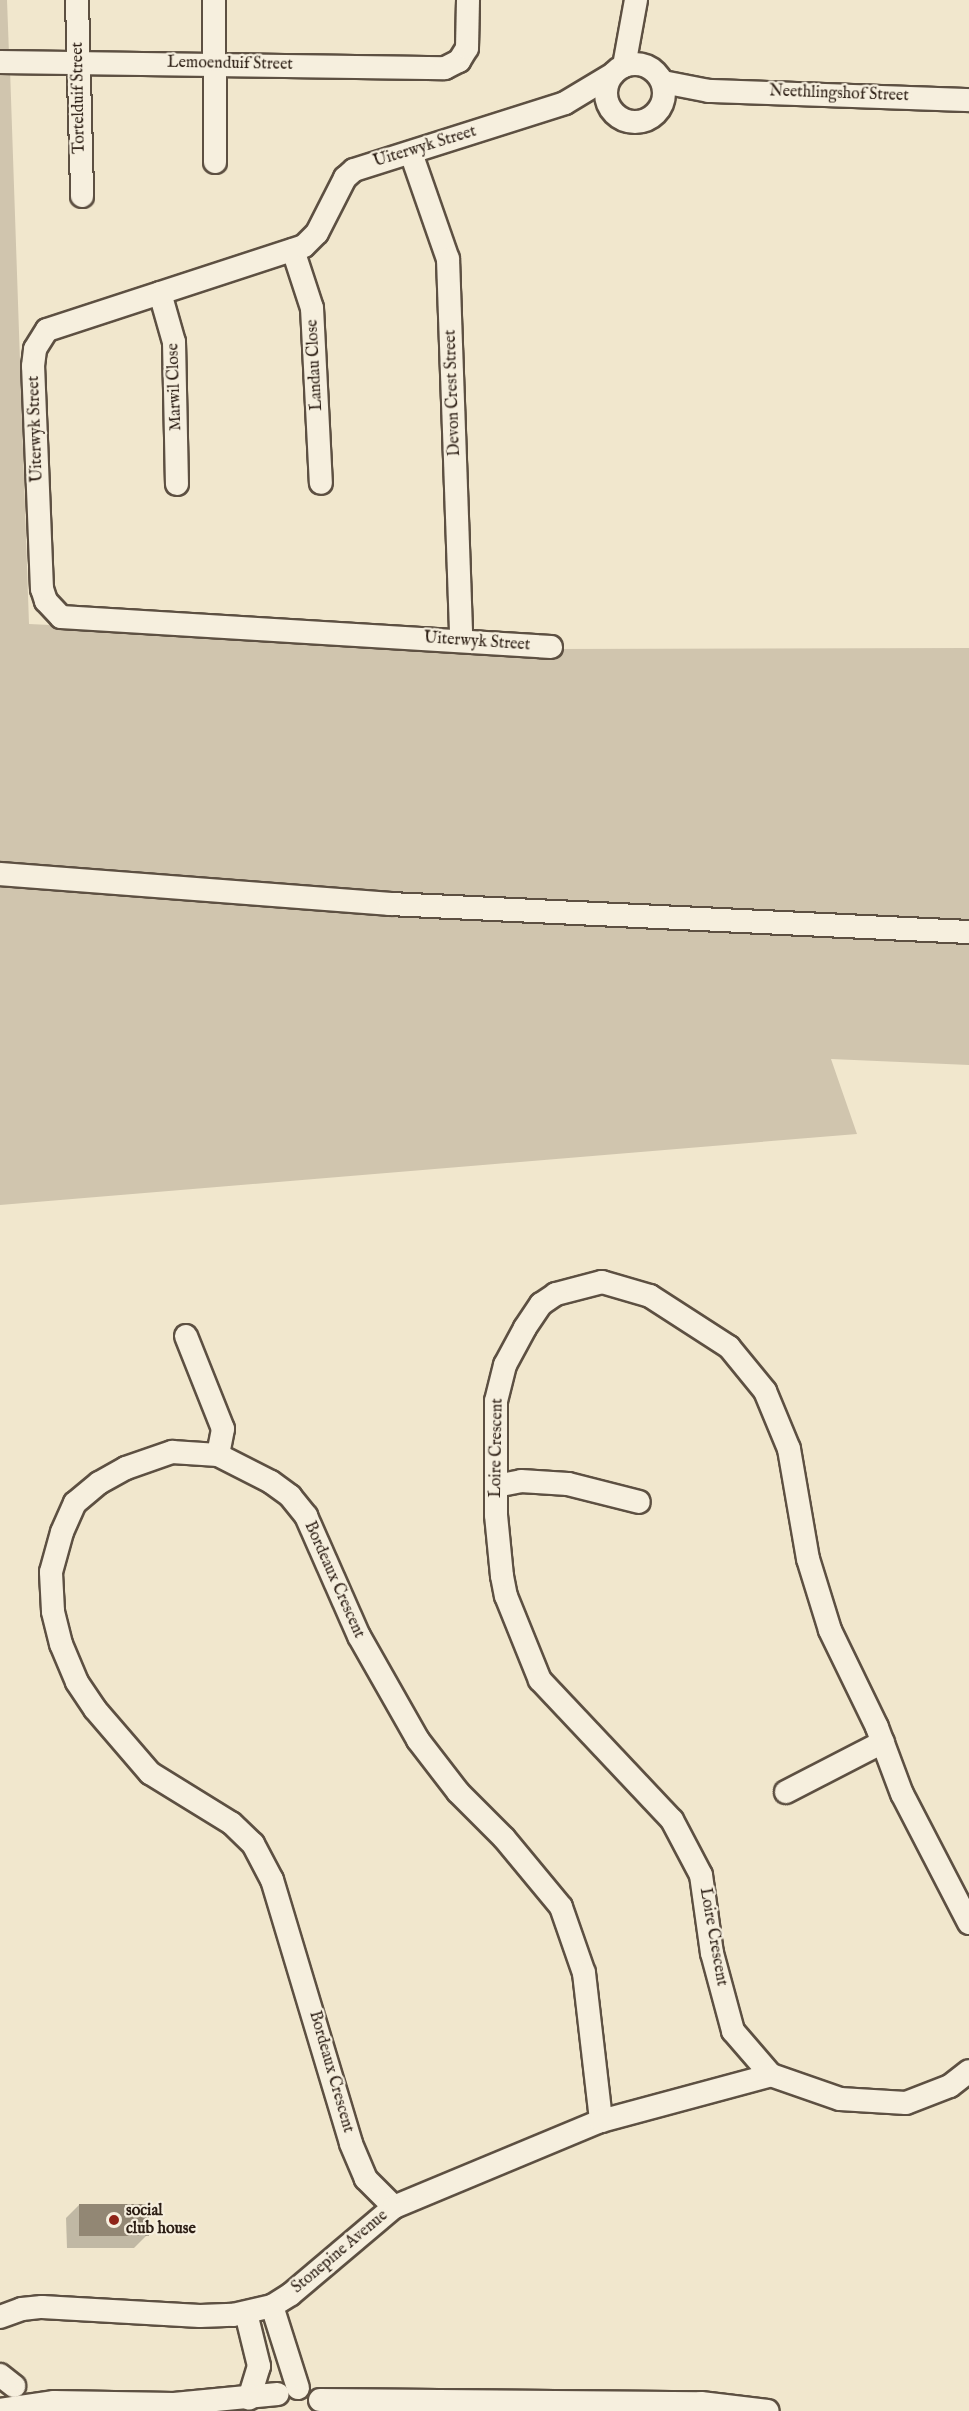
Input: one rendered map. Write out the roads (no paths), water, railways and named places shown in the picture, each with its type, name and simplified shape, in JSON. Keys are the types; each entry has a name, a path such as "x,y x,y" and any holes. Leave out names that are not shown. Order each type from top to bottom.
{"street":[{"name":"Tortelduif Street","path":"77,0 82,196"},
{"path":"214,0 215,162"},
{"name":"Lemoenduif Street","path":"0,62 437,69 459,61 469,40 468,0"},
{"path":"615,114 607,102 607,87 618,70 636,7"},
{"path":"565,103 615,114 637,122 658,111 665,92 636,7"},
{"path":"618,70 634,63 658,76"},
{"name":"Uiterwyk Street","path":"551,647 461,640 72,620 53,610 42,589 35,350 47,330 294,250 313,238 345,178 354,170 565,103 618,70"},
{"name":"Neethlingshof Street","path":"658,76 709,91 969,99"},
{"name":"Neethlingshof Street","path":"658,111 709,91"},
{"name":"Devon Crest Street","path":"411,153 448,259 461,640"},
{"name":"Landau Close","path":"294,250 312,308 321,483"},
{"name":"Marwil Close","path":"160,293 174,342 177,484"},
{"path":"0,874 390,904 969,932"},
{"name":"Loire Crescent","path":"771,2075 733,2031 712,1953 701,1875 672,1820 540,1680 506,1596 496,1486 496,1401 505,1365 541,1304 570,1287 602,1282 650,1296 686,1316 729,1347 775,1409 789,1449 800,1516 819,1600 841,1658 883,1743 902,1794 969,1923"},
{"path":"186,1336 223,1429 218,1455"},
{"name":"Bordeaux Crescent","path":"394,2207 366,2179 351,2143 272,1880 253,1844 231,1823 150,1773 117,1738 77,1682 52,1611 51,1572 75,1503 99,1482 172,1452 218,1455 272,1482 290,1496 306,1516 359,1636 418,1740 458,1792 504,1838 561,1907 584,1973 601,2121"},
{"path":"496,1486 521,1481 568,1484 639,1502"},
{"path":"786,1792 883,1743"},
{"path":"771,2075 840,2099 906,2103 951,2086 969,2072"},
{"name":"Stonepine Avenue","path":"0,2317 22,2308 42,2307 200,2316 246,2313 272,2306 291,2294 394,2207 601,2121 771,2075"},
{"path":"272,2306 282,2398"},
{"path":"246,2313 259,2366 249,2399"},
{"path":"0,2410 93,2400 174,2404 282,2398 322,2405 437,2400 710,2404 768,2411"},
{"path":"378,2411 437,2400"},
{"path":"174,2404 208,2411"}],"place":[{"name":"social club house","path":"114,2220"}]}
